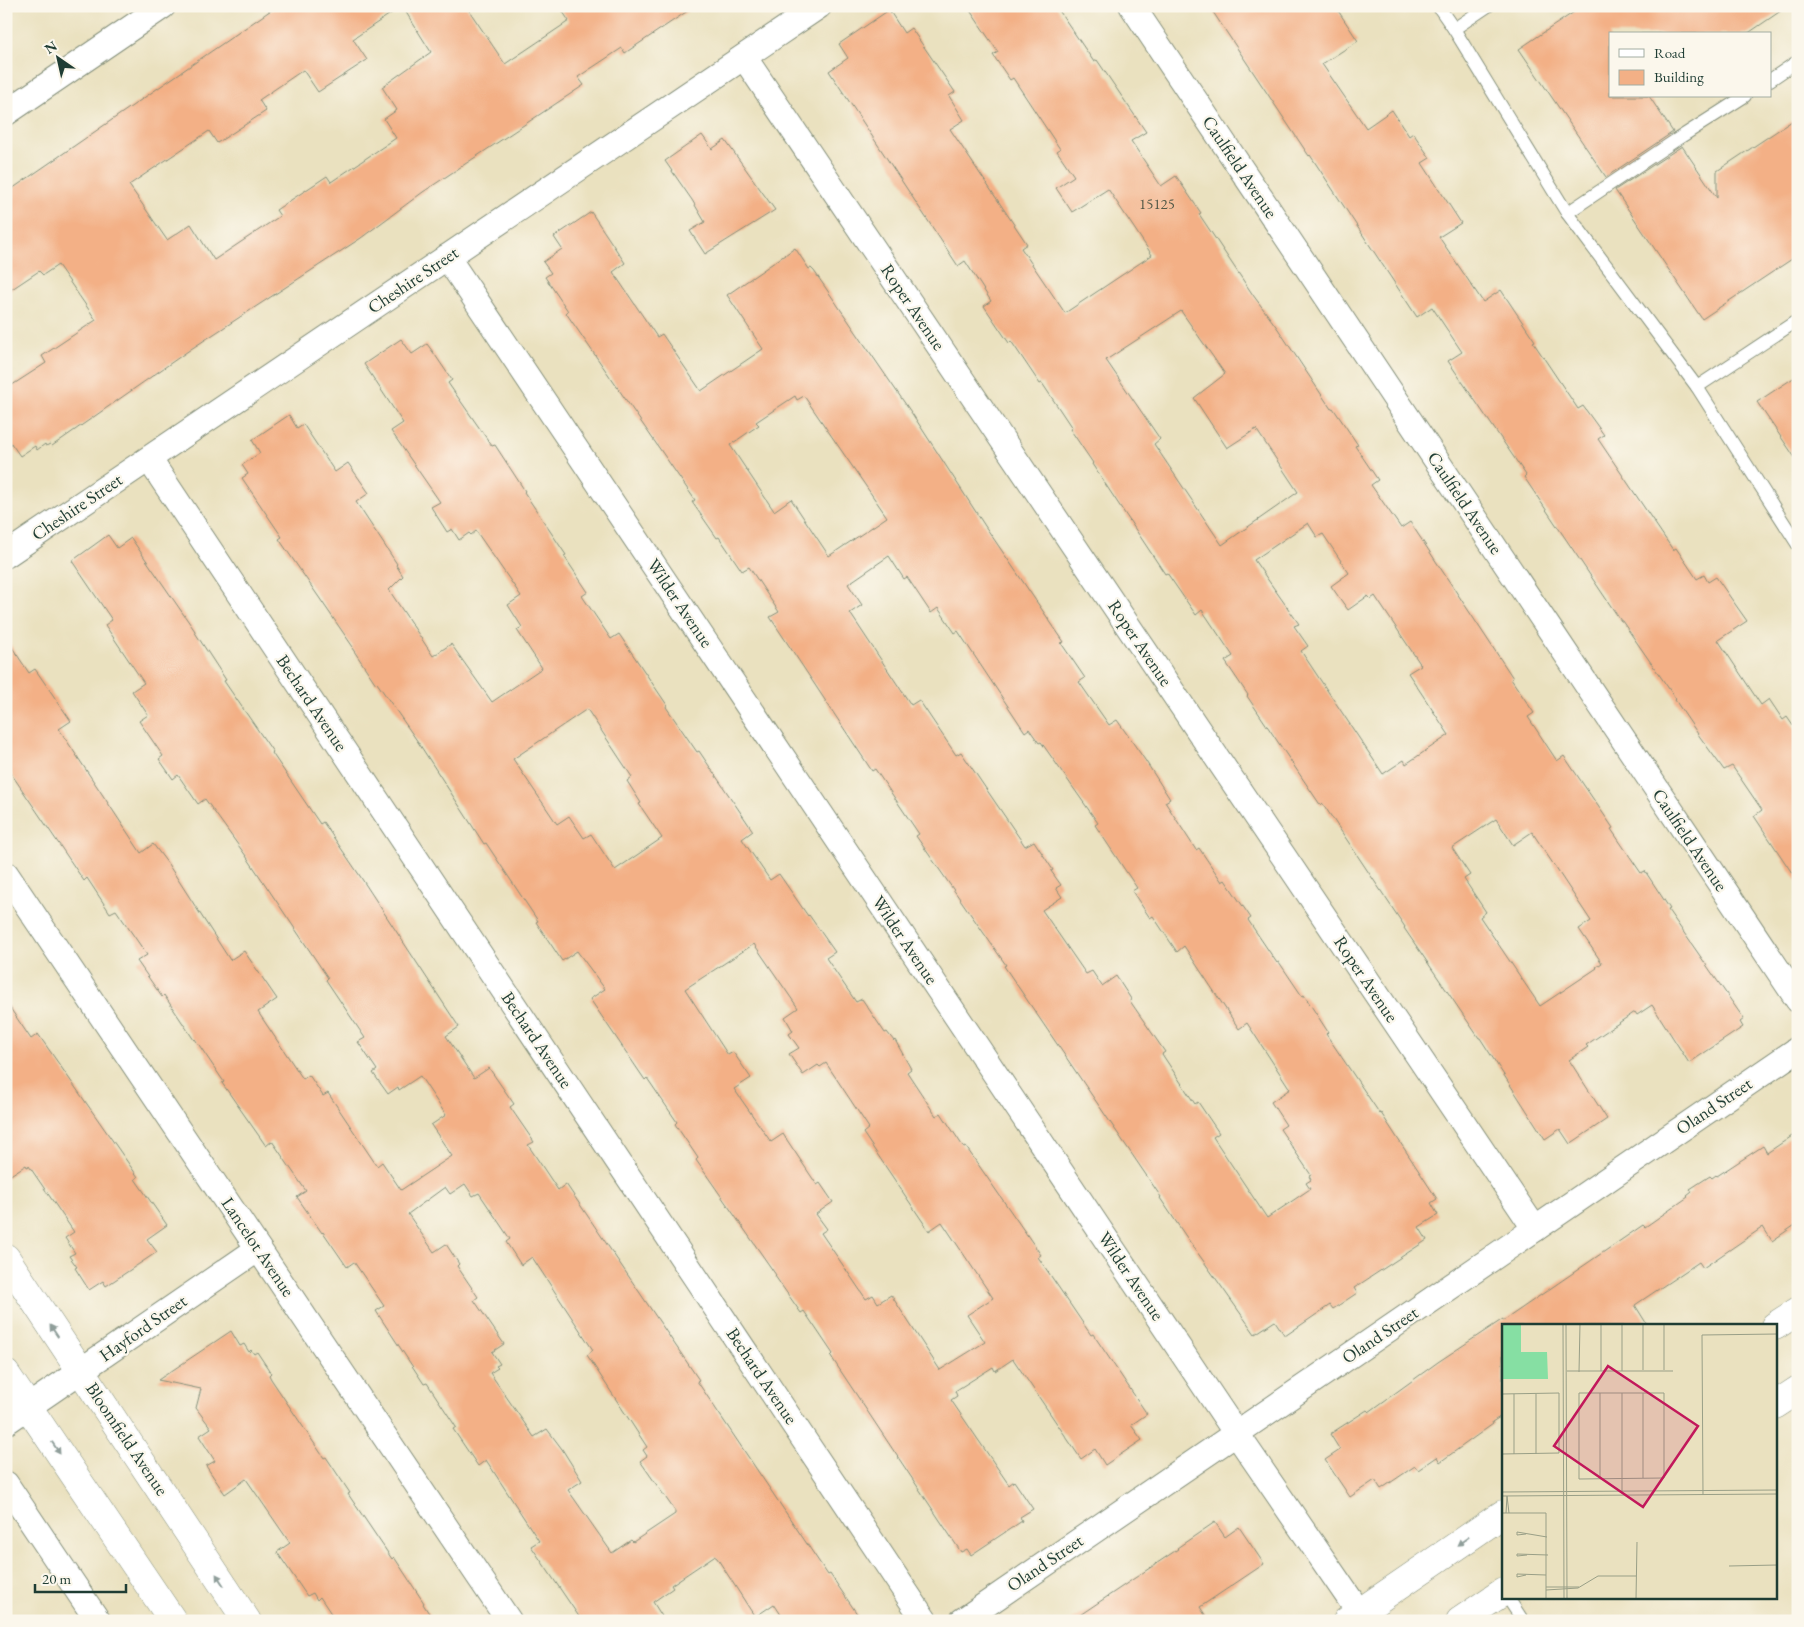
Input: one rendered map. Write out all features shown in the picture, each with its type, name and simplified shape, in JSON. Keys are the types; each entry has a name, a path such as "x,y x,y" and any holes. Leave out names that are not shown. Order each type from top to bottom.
{"main road":[{"name":"Bloomfield Avenue","path":"6,1258 247,1621"},
{"path":"1776,1325 1798,1311"},
{"path":"6,1374 17,1415 173,1621"},
{"path":"1776,1404 1798,1390"},
{"path":"1357,1618 1502,1515"},
{"path":"1460,1621 1502,1593"}],"street":[{"path":"6,113 163,6"},
{"name":"Cheshire Street","path":"6,555 819,6"},
{"name":"Caulfield Avenue","path":"1132,6 1798,1000"},
{"name":"Roper Avenue","path":"744,57 1535,1229"},
{"name":"Wilder Avenue","path":"448,257 1236,1433 1357,1618"},
{"name":"Bechard Avenue","path":"149,458 925,1621"},
{"name":"Lancelot Avenue","path":"6,874 509,1621"},
{"name":"Oland Street","path":"962,1621 1798,1049"},
{"name":"Hayford Street","path":"17,1415 258,1249"},
{"path":"6,1484 98,1621"}],"lane":[{"path":"1438,6 1567,213 1697,387 1798,545"},
{"path":"1454,29 1488,6"},
{"path":"1772,79 1798,62"},
{"path":"1567,213 1742,98"},
{"path":"1697,387 1798,320"},
{"path":"1509,1600 1523,1621"}],"building":[{"path":"277,6 402,6 466,6 505,64 569,21 559,6 695,6 625,53 622,48 578,77 584,85 423,192 361,238 191,349 52,446 50,444 46,446 45,444 37,450 35,446 20,456 6,436 6,389 46,363 42,356 96,320 58,265 43,275 39,271 6,293 6,193","holes":["402,6 431,52 382,87 397,110 384,119 396,138 331,182 327,176 276,210 280,216 214,260 191,224 167,240 129,185 209,131 217,143 266,111 259,100 303,70 318,92 367,60 353,39"]},
{"path":"967,6 1056,6 1094,62 1097,60 1146,132 1131,141 1161,186 1176,176 1253,295 1358,445 1355,446 1378,480 1371,485 1401,528 1410,522 1513,678 1511,679 1534,713 1528,717 1557,761 1564,756 1641,873 1645,871 1670,909 1668,910 1744,1019 1740,1022 1743,1027 1689,1063 1652,1005 1637,1015 1635,1012 1586,1045 1588,1047 1569,1060 1607,1119 1570,1144 1560,1129 1545,1139 1480,1038 1404,928 1323,804 1321,806 1247,696 1225,661 1233,656 1202,610 1196,615 1167,573 1165,574 1092,464 1070,429 1072,428 1042,383 1040,384 1011,341 1009,343 984,306 991,301 965,261 958,266 829,71 848,58 839,44 889,10 904,33 911,28 955,92 949,96 964,120 950,129 1027,244 1021,248 1065,313 1152,255 1108,189 1072,212 1056,188 1074,176 1057,151 1060,149 1013,78 1010,80 993,55 998,52","holes":["1181,311 1225,374 1194,398 1227,448 1256,429 1298,492 1222,545 1154,444 1160,439 1106,360","1308,523 1317,537 1323,534 1349,573 1331,586 1348,610 1368,596 1371,599 1375,596 1421,665 1408,673 1449,735 1406,764 1404,760 1383,774 1301,651 1308,646 1294,626 1299,624 1254,560","1496,819 1513,845 1532,832 1591,921 1579,929 1602,963 1540,1006 1480,917 1486,912 1464,879 1470,875 1452,848"]},
{"path":"1209,6 1335,6 1358,41 1322,64 1366,128 1392,110 1409,136 1413,133 1430,158 1422,163 1461,223 1439,237 1483,302 1501,290 1578,409 1583,406 1604,435 1598,439 1673,550 1676,548 1697,579 1704,575 1708,582 1716,577 1747,621 1718,640 1761,705 1769,699 1783,720 1787,717 1798,733 1798,882 1754,816 1762,810 1732,766 1724,770 1700,737 1448,361 1462,352 1432,307 1417,317"},
{"path":"1583,6 1788,6 1750,32 1609,32 1609,98 1650,98 1673,132 1606,177 1519,49"},
{"path":"1798,117 1798,255 1702,319 1615,190 1682,146 1717,198 1717,171"},
{"path":"702,135 712,149 725,140 775,210 705,254 690,231 705,222 665,161"},
{"path":"591,212 625,263 613,272 657,337 662,334 701,391 763,349 727,295 795,248 809,269 811,268 814,271 913,415 985,526 1064,642 1061,643 1085,678 1079,682 1109,725 1117,720 1145,760 1170,799 1165,802 1196,850 1199,848 1222,882 1225,880 1251,918 1248,920 1277,963 1279,962 1302,996 1304,995 1328,1032 1326,1034 1381,1113 1437,1199 1431,1203 1438,1215 1419,1227 1427,1240 1354,1288 1357,1293 1333,1309 1330,1305 1285,1336 1275,1321 1255,1334 1185,1235 1004,966 1006,965 916,836 919,834 875,769 872,771 770,617 779,612 749,567 742,571 719,537 717,538 692,502 695,500 566,313 568,311 545,277 551,273 543,262 562,249 554,237","holes":["795,396 797,400 804,396 887,517 829,556 791,499 774,511 730,445 759,425 756,422","889,556 904,579 907,577 931,613 938,608 955,633 958,631 1025,732 1029,729 1039,743 1041,742 1098,823 1095,825 1137,888 1132,891 1150,918 1153,916 1177,952 1184,946 1239,1029 1247,1023 1290,1089 1271,1102 1286,1125 1280,1129 1311,1175 1309,1176 1311,1180 1306,1183 1310,1189 1267,1218 1213,1137 1219,1133 1198,1102 1195,1104 1162,1054 1165,1052 1130,1001 1131,999 1116,976 1102,986 1092,971 1086,974 1042,910 1062,897 1056,888 1061,885 1034,841 1025,846 961,752 956,755 919,700 911,705 850,613 862,605 848,584"]},
{"path":"401,339 412,354 427,344 433,352 452,380 448,383 492,446 495,445 566,555 564,556 588,592 582,596 611,639 619,634 667,705 666,707 697,752 699,751 753,831 742,839 770,880 779,874 809,915 835,952 826,958 856,1002 862,999 885,1033 887,1032 895,1040 911,1069 907,1072 936,1116 941,1113 964,1148 966,1147 1041,1255 1038,1257 1147,1414 1131,1425 1142,1440 1105,1465 1095,1449 1081,1459 1013,1359 995,1371 993,1367 955,1391 957,1396 951,1400 1009,1485 1014,1481 1033,1509 1020,1517 1022,1521 971,1555 967,1549 961,1552 834,1361 831,1356 833,1354 804,1311 801,1313 775,1276 696,1160 698,1158 675,1124 677,1122 647,1078 645,1080 590,999 605,989 577,951 562,961 486,843 484,844 418,742 376,684 279,539 282,537 242,478 248,474 242,465 260,453 252,440 289,415 297,428 303,424 335,472 348,463 369,493 356,502 403,576 389,590 433,656 451,644 492,702 542,668 517,630 522,627 508,605 521,596 476,531 471,535 469,533 459,540 452,529 447,532 431,507 440,502 391,431 403,423 364,364","holes":["587,709 632,777 627,781 641,803 639,804 662,838 615,870 591,834 584,838 569,816 557,824 513,759","754,944 798,1008 785,1017 793,1031 789,1034 799,1048 789,1054 803,1075 818,1065 820,1067 826,1063 869,1128 863,1133 929,1231 942,1222 993,1298 967,1315 985,1342 940,1370 891,1295 878,1303 873,1295 866,1299 821,1233 827,1229 816,1214 833,1202 820,1183 817,1185 783,1134 771,1142 734,1089 751,1078 733,1052 728,1055 685,989"]},
{"path":"1798,375 1798,462 1757,402"},
{"path":"108,535 117,548 131,538 195,631 226,680 224,681 272,753 320,824 323,822 358,873 459,1027 446,1036 474,1078 489,1068 514,1104 510,1107 534,1142 528,1145 558,1190 566,1184 828,1575 830,1574 862,1621 785,1621 774,1604 755,1617 714,1556 671,1585 673,1588 653,1602 665,1621 582,1621 531,1546 539,1541 486,1460 478,1466 453,1429 456,1427 427,1383 424,1384 376,1311 384,1306 354,1262 347,1267 322,1233 297,1197 306,1191 272,1141 266,1146 222,1083 224,1082 195,1039 137,961 147,955 116,910 110,913 87,878 84,881 6,766 6,638 29,673 35,669 71,721 59,729 141,853 153,844 230,960 244,951 277,999 258,1012 303,1079 309,1075 323,1096 328,1093 377,1166 382,1162 401,1190 452,1156 431,1125 446,1115 420,1076 399,1090 398,1087 388,1094 373,1073 377,1070 358,1042 365,1038 326,980 328,978 246,856 205,799 198,804 178,775 173,779 159,759 163,756 139,721 148,715 132,691 144,683 105,625 112,620 72,561","holes":["465,1184 473,1196 479,1193 510,1239 506,1242 521,1265 532,1257 593,1350 587,1355 647,1447 643,1450 647,1456 640,1461 675,1511 675,1514 633,1542 631,1540 612,1553 568,1490 582,1481 562,1449 547,1429 534,1437 490,1373 498,1368 496,1366 500,1364 492,1352 504,1344 474,1300 478,1297 457,1266 459,1264 446,1244 434,1252 408,1214 445,1187 450,1194"]},
{"path":"6,1002 31,1039 38,1034 138,1177 135,1179 167,1225 147,1239 157,1252 106,1286 103,1281 89,1290 69,1256 75,1253 65,1238 74,1232 29,1166 27,1167 26,1165 6,1178"},
{"path":"1798,1132 1798,1223 1772,1241 1763,1227 1703,1268 1699,1262 1635,1305 1647,1324 1502,1324 1502,1416 1440,1462 1437,1457 1418,1470 1415,1466 1381,1489 1375,1480 1350,1497 1325,1460 1340,1450 1330,1434 1367,1410 1369,1412 1438,1362 1503,1319 1503,1321 1643,1225 1645,1227 1688,1197 1692,1192 1690,1189 1710,1176 1712,1178 1717,1176 1763,1146 1767,1153"},
{"path":"231,1331 240,1346 244,1344 249,1352 251,1350 254,1354 257,1352 271,1373 269,1375 271,1379 324,1458 326,1457 350,1493 348,1494 392,1559 394,1557 434,1621 336,1621 320,1597 317,1600 313,1593 307,1596 277,1552 290,1543 246,1479 225,1494 206,1466 215,1461 199,1436 211,1428 196,1408 201,1389 158,1380"},
{"path":"1215,1522 1225,1537 1239,1527 1264,1564 1200,1607 1209,1621 1071,1621 1178,1549"}]}
